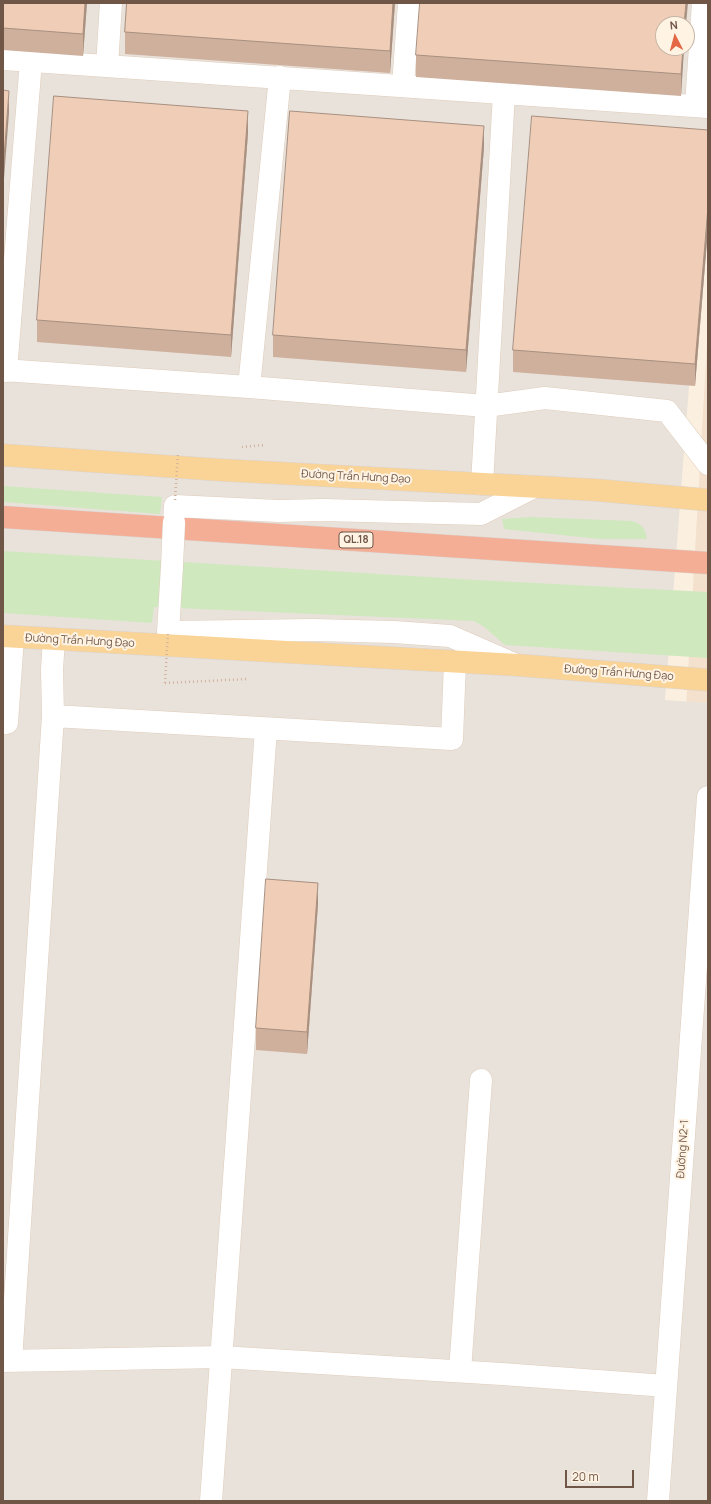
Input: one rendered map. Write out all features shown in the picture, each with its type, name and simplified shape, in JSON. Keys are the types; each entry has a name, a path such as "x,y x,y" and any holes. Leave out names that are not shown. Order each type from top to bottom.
{"highway":[{"name":"QL.18","path":"3,517 708,563"}],"main road":[{"name":"Đường Trần Hưng Đạo","path":"3,455 221,470 596,490 708,500"},
{"name":"Đường Trần Hưng Đạo","path":"8,637 517,665 708,680"}],"street":[{"path":"107,66 111,3"},
{"path":"403,86 410,3"},
{"path":"3,59 702,106 703,3"},
{"path":"31,61 5,370 486,406 546,398 667,411 708,464"},
{"path":"249,388 280,77"},
{"path":"482,484 504,93"},
{"path":"517,665 450,636 394,632 348,631 168,632 175,506 278,511 323,510 481,514 534,487"},
{"path":"3,723 7,723 8,637"},
{"path":"54,640 52,668 53,716 7,1361 221,1357 460,1371 666,1386"},
{"path":"53,716 452,739 455,662"},
{"path":"211,1501 266,728"},
{"name":"Đường N2-1","path":"658,1501 708,797"},
{"path":"460,1371 481,1080"}],"path":[{"path":"175,506 178,453"},
{"path":"168,632 165,683 248,679"}],"shaded area":[{"path":"3,3 708,3 708,138 665,700 708,703 708,1501 3,1501"},
{"path":"708,325 708,952 672,950"}],"green space":[{"path":"3,486 162,497 160,514 3,502"},
{"path":"531,517 632,521 643,527 647,539 599,539 504,529 502,519"},
{"path":"3,551 477,580 708,592 708,658 505,645 483,626 474,621 154,607 152,623 3,613"}],"building":[{"path":"3,3 85,3 83,34 3,28"},
{"path":"127,3 393,3 390,51 125,32"},
{"path":"420,3 686,3 685,16 655,16 655,56 682,56 681,74 416,55"},
{"path":"3,90 9,91 3,170"},
{"path":"54,96 248,111 231,335 37,320"},
{"path":"290,111 484,126 466,350 273,335"},
{"path":"532,116 708,130 708,207 695,364 513,350"},
{"path":"266,879 318,883 307,1032 256,1028"}]}
